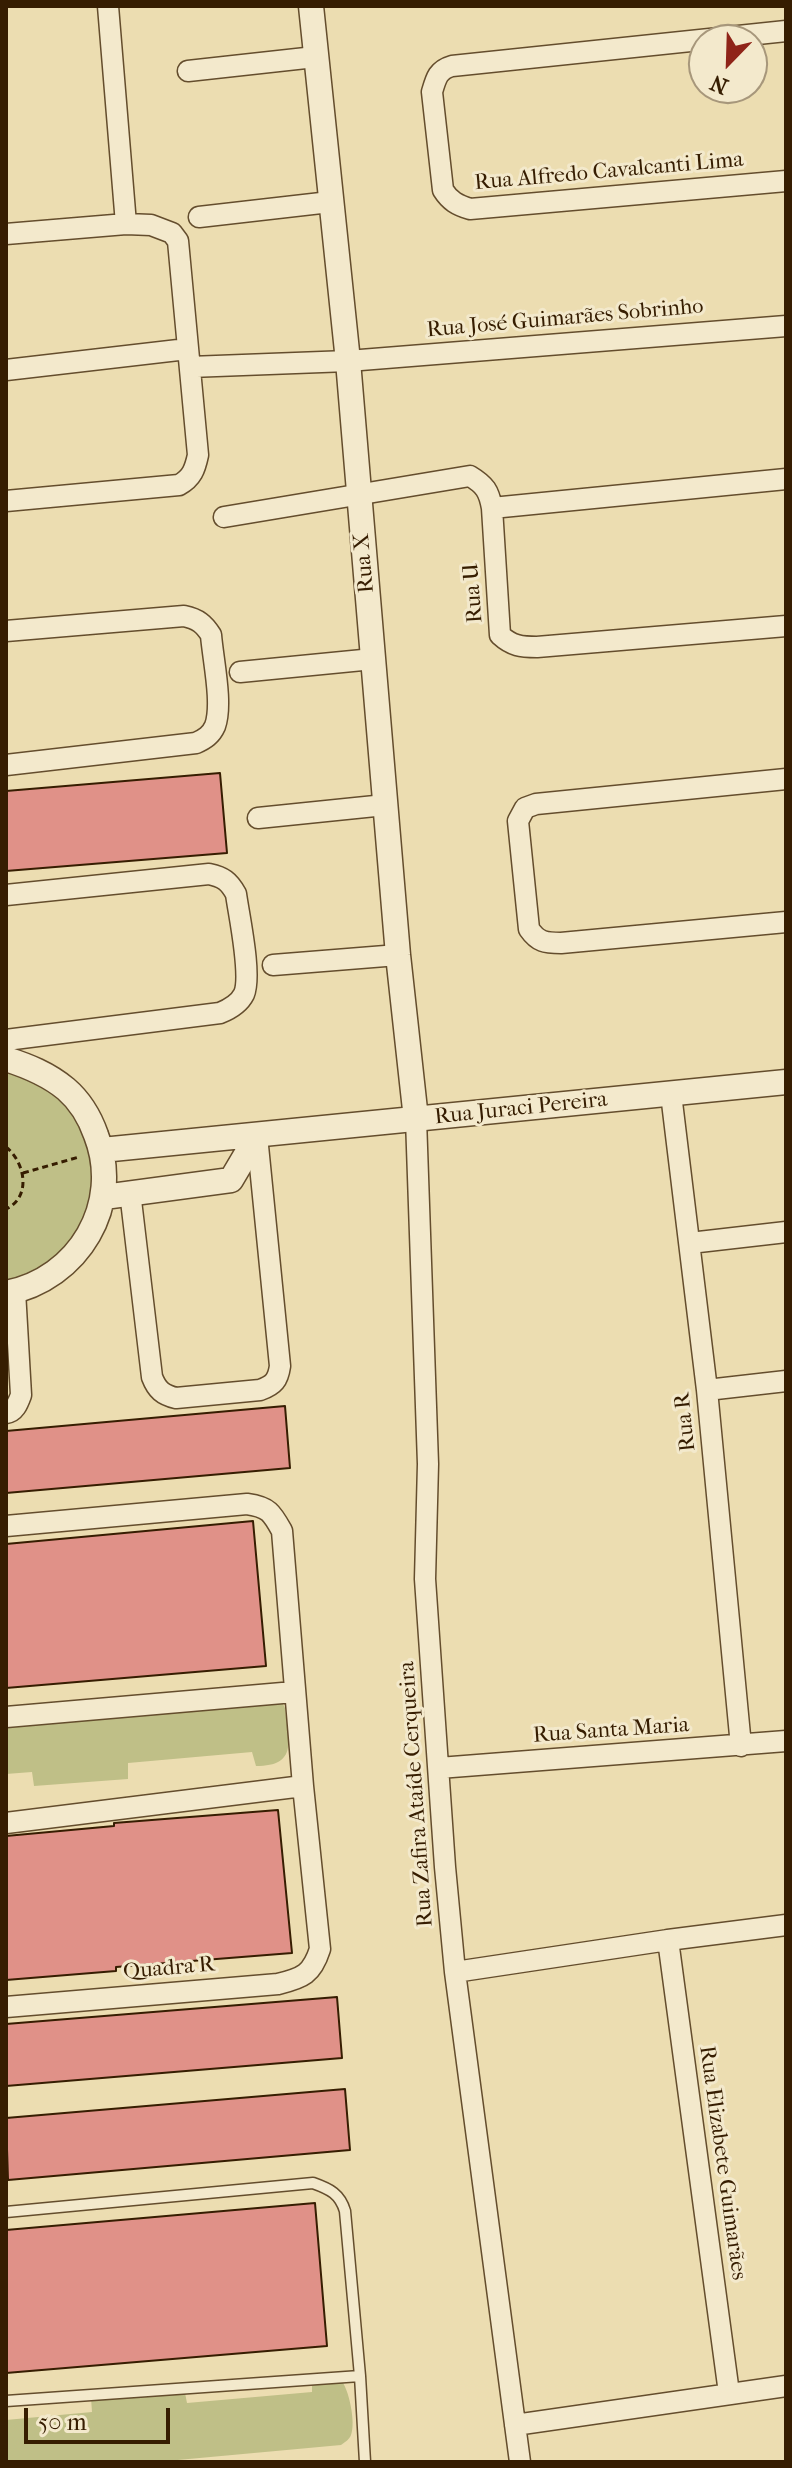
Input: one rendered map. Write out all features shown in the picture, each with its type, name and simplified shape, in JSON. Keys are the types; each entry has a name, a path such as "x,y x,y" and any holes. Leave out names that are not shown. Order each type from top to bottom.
{"street":[{"path":"108,6 126,224"},
{"name":"Rua X","path":"311,6 348,361 398,955 416,1119"},
{"name":"Rua Alfredo Cavalcanti Lima","path":"786,31 452,66 442,69 432,92 443,190 459,206 470,209 786,181"},
{"path":"188,71 315,57"},
{"path":"199,217 330,202"},
{"path":"6,234 126,224 151,225 172,233 178,241 198,455 195,470 189,479 179,485 6,501"},
{"name":"Rua José Guimarães Sobrinho","path":"6,370 189,358 348,361 786,326"},
{"name":"Rua U","path":"224,517 470,476 489,492 500,635 509,643 520,647 537,647 786,626"},
{"path":"492,508 786,479"},
{"path":"6,631 184,616 195,619 211,635 217,714 214,728 207,738 196,743 6,765"},
{"path":"240,672 373,659"},
{"path":"786,779 536,804 525,808 518,821 529,929 537,940 561,943 786,922"},
{"path":"258,818 385,805"},
{"path":"6,895 209,874 222,877 236,894 247,979 244,995 235,1006 220,1013 6,1040"},
{"path":"273,965 398,955"},
{"path":"6,1058 40,1070 68,1091 90,1118 105,1166 104,1197 90,1234 76,1254 59,1270 38,1283 11,1292 21,1395 16,1407 6,1413"},
{"name":"Rua Juraci Pereira","path":"102,1150 786,1082"},
{"name":"Rua R","path":"671,1094 707,1390 741,1746"},
{"name":"Rua Zafira Ataíde Cerqueira","path":"416,1119 428,1464 425,1579 445,1867 455,1972 520,2462"},
{"path":"104,1197 231,1180 257,1136"},
{"path":"130,1192 152,1377 156,1388 166,1396 176,1398 260,1390 273,1385 280,1366 257,1136"},
{"path":"690,1243 786,1232"},
{"path":"707,1390 786,1381"},
{"path":"6,1526 247,1504 262,1506 273,1515 282,1531 303,1786 6,1823"},
{"path":"6,1717 294,1692"},
{"name":"Rua Santa Maria","path":"439,1768 786,1741"},
{"name":"Quadra R","path":"6,2007 278,1984 296,1980 307,1973 315,1965 320,1949 303,1786"},
{"path":"455,1972 786,1925"},
{"name":"Rua Elizabete Guimarães","path":"668,1940 729,2393"},
{"path":"515,2425 786,2386"}],"lane":[{"path":"6,2212 313,2183 330,2189 342,2200 345,2211 365,2462"},
{"path":"6,2401 360,2376"}],"path":[{"path":"6,1147 18,1158 23,1173 21,1195 13,1206 6,1209"},
{"path":"23,1173 102,1150"}],"green space":[{"path":"6,1067 56,1091 91,1141 92,1210 61,1259 6,1286"},
{"path":"282,1702 288,1749 285,1756 270,1765 256,1766 252,1752 128,1763 128,1779 34,1786 32,1772 6,1774 6,1719"},
{"path":"312,2377 341,2380 347,2391 352,2430 341,2445 156,2462 6,2462 6,2420 92,2412 91,2398 184,2388 187,2403 312,2392"}],"building":[{"path":"220,773 227,853 6,871 6,791"},
{"path":"285,1406 290,1468 6,1493 6,1431"},
{"path":"253,1521 266,1666 6,1688 6,1544"},
{"path":"278,1810 292,1953 116,1967 116,1971 6,1980 6,1836 114,1826 114,1823"},
{"path":"337,1997 342,2058 6,2086 6,2024"},
{"path":"345,2089 350,2150 8,2180 6,2118"},
{"path":"315,2203 327,2346 6,2373 6,2230"}]}
